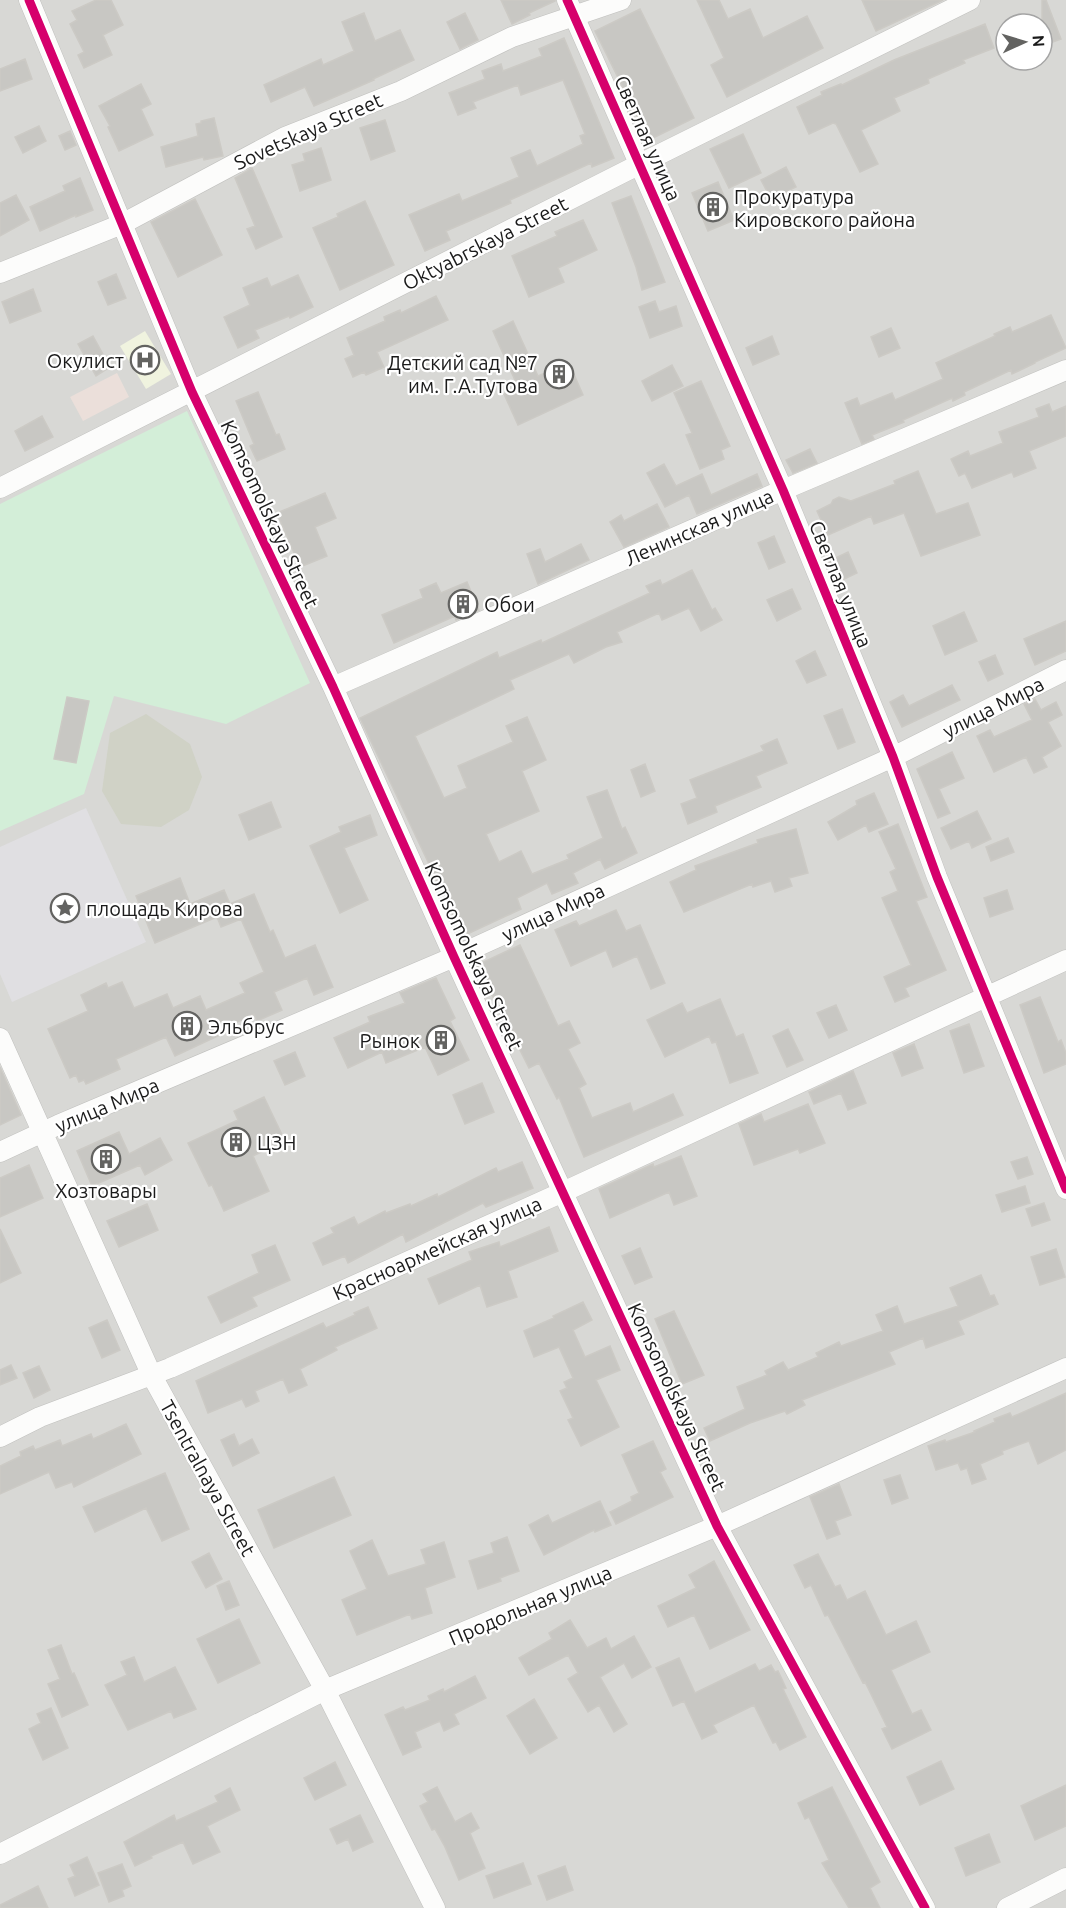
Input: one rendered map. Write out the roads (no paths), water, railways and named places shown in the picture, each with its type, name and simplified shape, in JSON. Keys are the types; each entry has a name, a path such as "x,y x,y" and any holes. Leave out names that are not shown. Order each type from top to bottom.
{"street":[{"name":"Komsomolskaya Street","path":"29,0 192,392 333,687 454,957 717,1526 925,1908"},
{"name":"Sovetskaya Street","path":"0,273 122,224 285,137 401,91 570,7 621,0"},
{"name":"Oktyabrskaya Street","path":"0,488 640,164 970,0"},
{"name":"Светлая улица","path":"570,7 783,490 893,757 937,877 1066,1189"},
{"name":"Ленинская улица","path":"333,687 783,490 1066,370"},
{"name":"улица Мира","path":"0,1152 454,957 893,757 1066,670"},
{"name":"Красноармейская улица","path":"0,1437 40,1417 152,1376 563,1192 1066,960"},
{"name":"Tsentralnaya Street","path":"0,1038 152,1376 325,1690 435,1908"},
{"name":"Продольная улица","path":"0,1854 325,1690 717,1526 1066,1368"},
{"path":"1007,1908 1066,1878"}],"place":[{"name":"Прокуратура Кировского района","path":"713,207"},
{"name":"Окулист","path":"145,360"},
{"name":"Детский сад №7 им. Г.А.Тутова","path":"559,374"},
{"name":"Обои","path":"463,604"},
{"name":"площадь Кирова","path":"65,908"},
{"name":"Эльбрус","path":"187,1026"},
{"name":"Рынок","path":"441,1040"},
{"name":"ЦЗН","path":"236,1142"},
{"name":"Хозтовары","path":"106,1159"}]}
